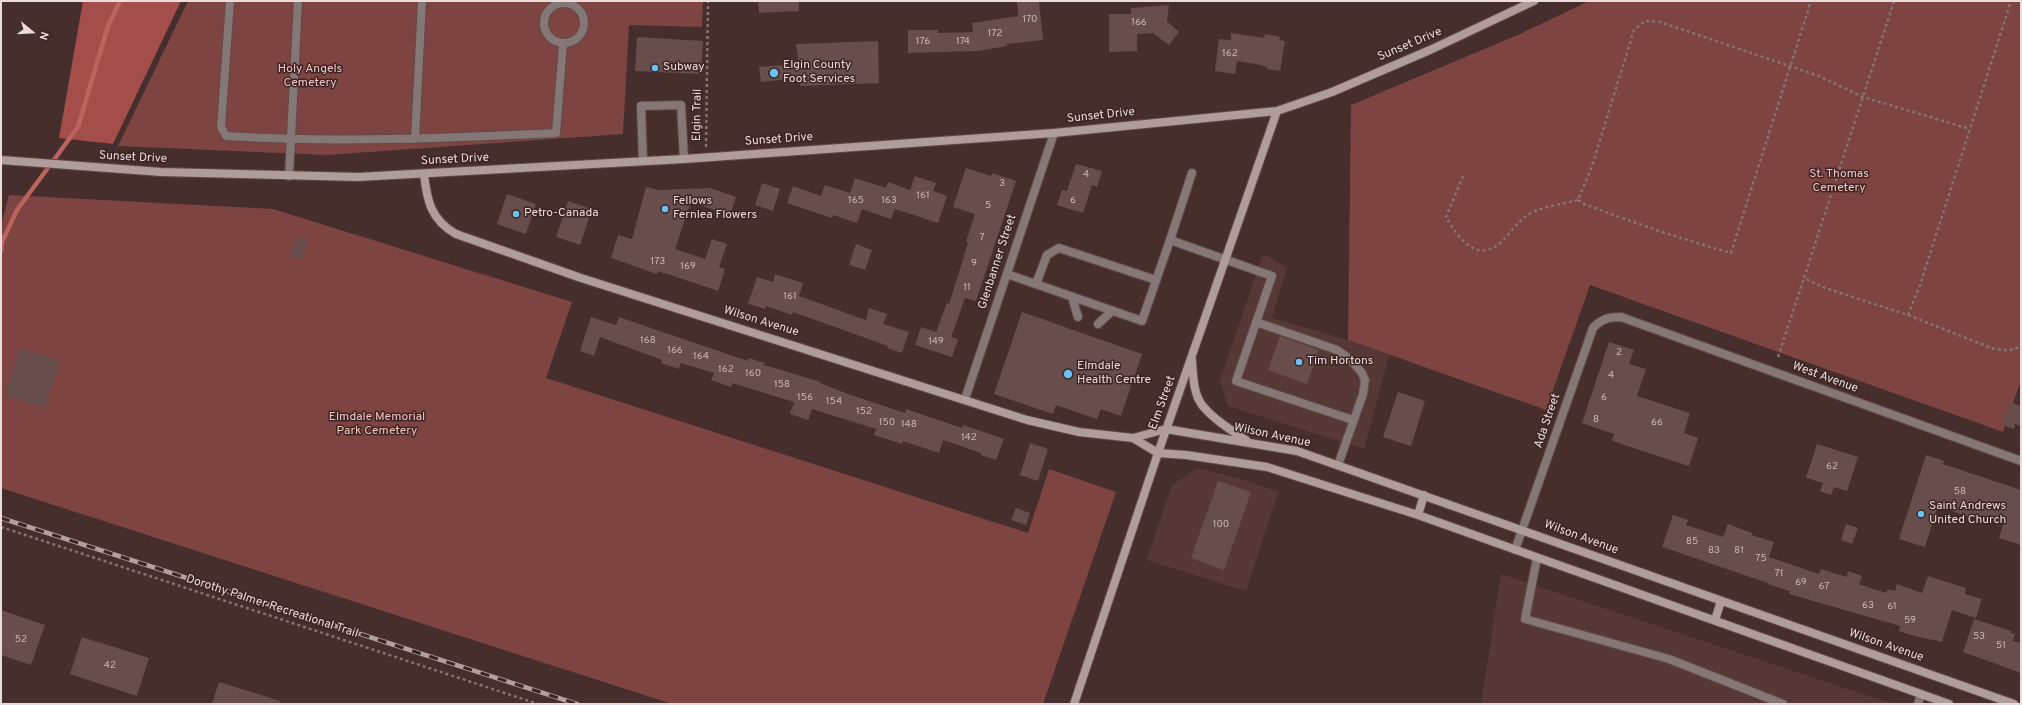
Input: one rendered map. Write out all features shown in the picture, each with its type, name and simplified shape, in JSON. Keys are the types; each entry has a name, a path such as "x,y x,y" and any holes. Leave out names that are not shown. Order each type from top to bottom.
{"street":[{"path":"230,1 221,127 226,136 290,140 416,139 556,133 563,44"},
{"path":"289,176 298,1"},
{"path":"416,139 422,1"},
{"name":"Sunset Drive","path":"1,160 161,172 358,177 684,159 1054,133 1277,111 1332,92 1444,44 1534,1"},
{"path":"568,2 573,4 583,14 585,28 577,40 563,44 550,39 544,26 547,12 558,3 568,2"},
{"path":"643,161 641,106 681,105 684,159"},
{"name":"Elm Street","path":"1074,704 1166,429 1277,111"},
{"name":"Glenbanner Street","path":"965,399 1054,133"},
{"path":"1006,274 1142,321 1192,173"},
{"name":"Wilson Avenue","path":"424,174 433,212 446,228 456,234 581,278 965,399 1027,420 1079,432 1133,438 1166,429 1297,451 2014,704"},
{"path":"1170,240 1272,276 1236,381 1354,420"},
{"path":"1036,284 1047,255 1059,248 1156,280"},
{"path":"1072,296 1078,317"},
{"path":"1098,324 1112,311"},
{"name":"West Avenue","path":"1621,317 2021,461"},
{"name":"Ada Street","path":"1515,550 1593,328 1605,319 1621,317"},
{"path":"1256,322 1337,350 1351,360 1362,373 1365,380 1363,394 1338,465"},
{"path":"1192,358 1195,386 1202,405 1224,425 1248,442"},
{"name":"Wilson Avenue","path":"1133,438 1158,453 1186,455 1267,467 1418,515 1949,704"},
{"path":"1418,515 1424,495"},
{"path":"1537,558 1525,619 1669,659 1783,704"},
{"path":"1715,620 1721,601"},
{"path":"1918,704 1921,694"}],"path":[{"name":"Elgin Trail","path":"706,157 708,1"},
{"path":"1464,176 1446,217 1456,233 1467,245 1478,251 1488,249 1499,243 1514,225 1531,213 1578,200 1584,204 1623,218 1693,242 1731,253 1791,68 1811,1"},
{"path":"1778,356 1894,1"},
{"path":"1908,315 1920,284 2011,1"},
{"path":"1578,200 1592,166 1634,30 1639,25 1651,20 1818,76 1863,97 1970,129"},
{"path":"1804,278 1825,288 1908,315 2003,351 2011,350 2021,345"},
{"name":"Dorothy Palmer Recreational Trail","path":"1,527 538,704"}],"shaded area":[{"path":"83,1 181,1 113,144 59,138"},
{"path":"1263,254 1287,267 1272,318 1348,340 1389,355 1364,449 1228,406 1220,381"},
{"path":"1197,468 1245,480 1278,492 1246,591 1147,560 1172,485"},
{"path":"1501,574 1893,704 1481,704"}],"green space":[{"name":"Holy Angels Cemetery","path":"188,1 703,1 702,27 629,25 623,134 327,155 118,146"},
{"name":"St. Thomas Cemetery","path":"1589,1 2021,1 2021,380 2003,432 1590,285 1546,410 1348,340 1351,105 1520,34"},
{"name":"Elmdale Memorial Park Cemetery","path":"9,195 273,209 572,302 546,378 1028,533 1049,469 1116,492 1043,704 672,704 1,488 1,226"}],"building":[{"path":"758,1 799,1 799,11 759,13"},
{"path":"1017,1 1039,1 1043,40 1006,44 1007,46 977,51 908,53 908,30 938,30 938,33 973,32 972,23 1018,16"},
{"path":"1169,5 1167,21 1179,32 1169,45 1153,33 1137,34 1137,51 1109,52 1109,14 1131,14 1131,8"},
{"path":"1231,33 1264,38 1265,34 1280,37 1279,40 1285,41 1280,71 1267,69 1267,67 1260,65 1237,61 1235,74 1215,71 1219,39 1231,40"},
{"path":"637,37 703,41 701,74 635,71"},
{"path":"878,41 879,83 800,86 799,78 761,82 759,67 799,64 796,44"},
{"path":"1076,164 1102,171 1097,187 1092,185 1083,213 1057,205 1062,190 1067,191"},
{"path":"966,168 991,176 992,173 1016,181 976,301 965,298 951,337 958,339 952,357 915,345 921,327 936,332 947,303 949,304 968,243 966,242 975,214 953,207"},
{"path":"915,176 936,183 933,191 947,196 938,223 895,209 891,219 862,209 857,223 833,215 832,218 787,203 793,186 821,196 825,185 850,193 855,178 886,188 888,182 910,190"},
{"path":"762,183 780,189 773,211 755,205"},
{"path":"646,187 659,190 710,188 736,197 730,215 691,202 675,249 705,259 712,239 727,244 719,267 725,269 718,291 658,271 657,274 611,258 618,235 632,239"},
{"name":"Petro-Canada","path":"507,194 536,204 526,234 497,224"},
{"name":"Petro-Canada","path":"568,201 592,209 580,245 556,237"},
{"path":"296,237 308,240 302,259 290,256"},
{"path":"856,244 872,250 865,270 849,265"},
{"path":"775,274 803,283 799,296 866,320 869,308 887,314 883,324 909,332 902,353 887,348 888,346 793,312 792,315 766,306 765,309 748,304 757,277 773,282"},
{"name":"Elmdale Health Centre","path":"1022,312 1142,354 1121,416 1101,409 1097,419 1056,405 1053,414 994,394"},
{"path":"591,317 616,325 619,317 748,361 749,358 765,363 764,365 821,382 820,383 848,394 905,413 906,409 962,428 963,425 1004,439 996,460 981,455 981,453 943,440 939,453 903,441 902,444 874,435 876,429 812,409 808,420 790,414 794,402 732,383 731,387 711,380 714,373 681,363 679,369 661,363 662,360 600,337 594,356 580,351"},
{"path":"1280,336 1319,350 1307,384 1268,370"},
{"path":"1609,342 1634,350 1629,364 1646,369 1637,396 1690,413 1684,433 1698,438 1689,466 1621,444 1612,440 1614,434 1582,423"},
{"path":"19,348 60,360 45,408 5,396"},
{"path":"1398,392 1425,401 1411,446 1383,437"},
{"path":"2010,402 2021,406 2021,426 2015,424 2014,429 2002,425"},
{"path":"1030,443 1048,449 1038,481 1020,475"},
{"path":"1817,444 1858,457 1847,491 1834,487 1831,495 1820,491 1823,483 1806,478"},
{"path":"1926,455 1944,461 1943,464 2021,490 2021,545 1999,538 2003,524 1973,514 1972,518 1938,506 1925,547 1899,539"},
{"path":"1218,481 1251,492 1224,570 1191,558"},
{"path":"1016,508 1030,513 1026,525 1011,520"},
{"path":"1673,515 1688,520 1686,525 1723,537 1728,524 1752,533 1752,535 1774,542 1769,557 1819,574 1821,569 1847,577 1848,571 1862,576 1859,584 1886,593 1888,589 1895,591 1897,584 1922,593 1928,576 1966,588 1965,594 1982,599 1976,618 1952,610 1942,642 1914,636 1899,631 1900,626 1789,594 1790,591 1662,547"},
{"path":"1846,524 1858,528 1852,544 1841,540"},
{"path":"1,610 45,625 31,665 1,655"},
{"path":"1974,619 2011,631 2011,633 2015,634 2013,641 2021,643 2021,673 1963,652"},
{"path":"82,637 149,658 137,696 70,674"},
{"path":"219,682 280,701 280,704 212,704"}],"waterway":[{"path":"1,251 2,242 17,210 78,127 108,26 120,1"}],"railway":[{"path":"1,518 577,704"}],"place":[{"name":"Subway","path":"655,68"},
{"name":"Elgin County Foot Services","path":"774,73"},
{"name":"Fellows Fernlea Flowers","path":"665,209"},
{"name":"Petro-Canada","path":"516,214"},
{"name":"Tim Hortons","path":"1299,362"},
{"name":"Elmdale Health Centre","path":"1068,374"},
{"name":"Saint Andrews United Church","path":"1921,514"}]}
